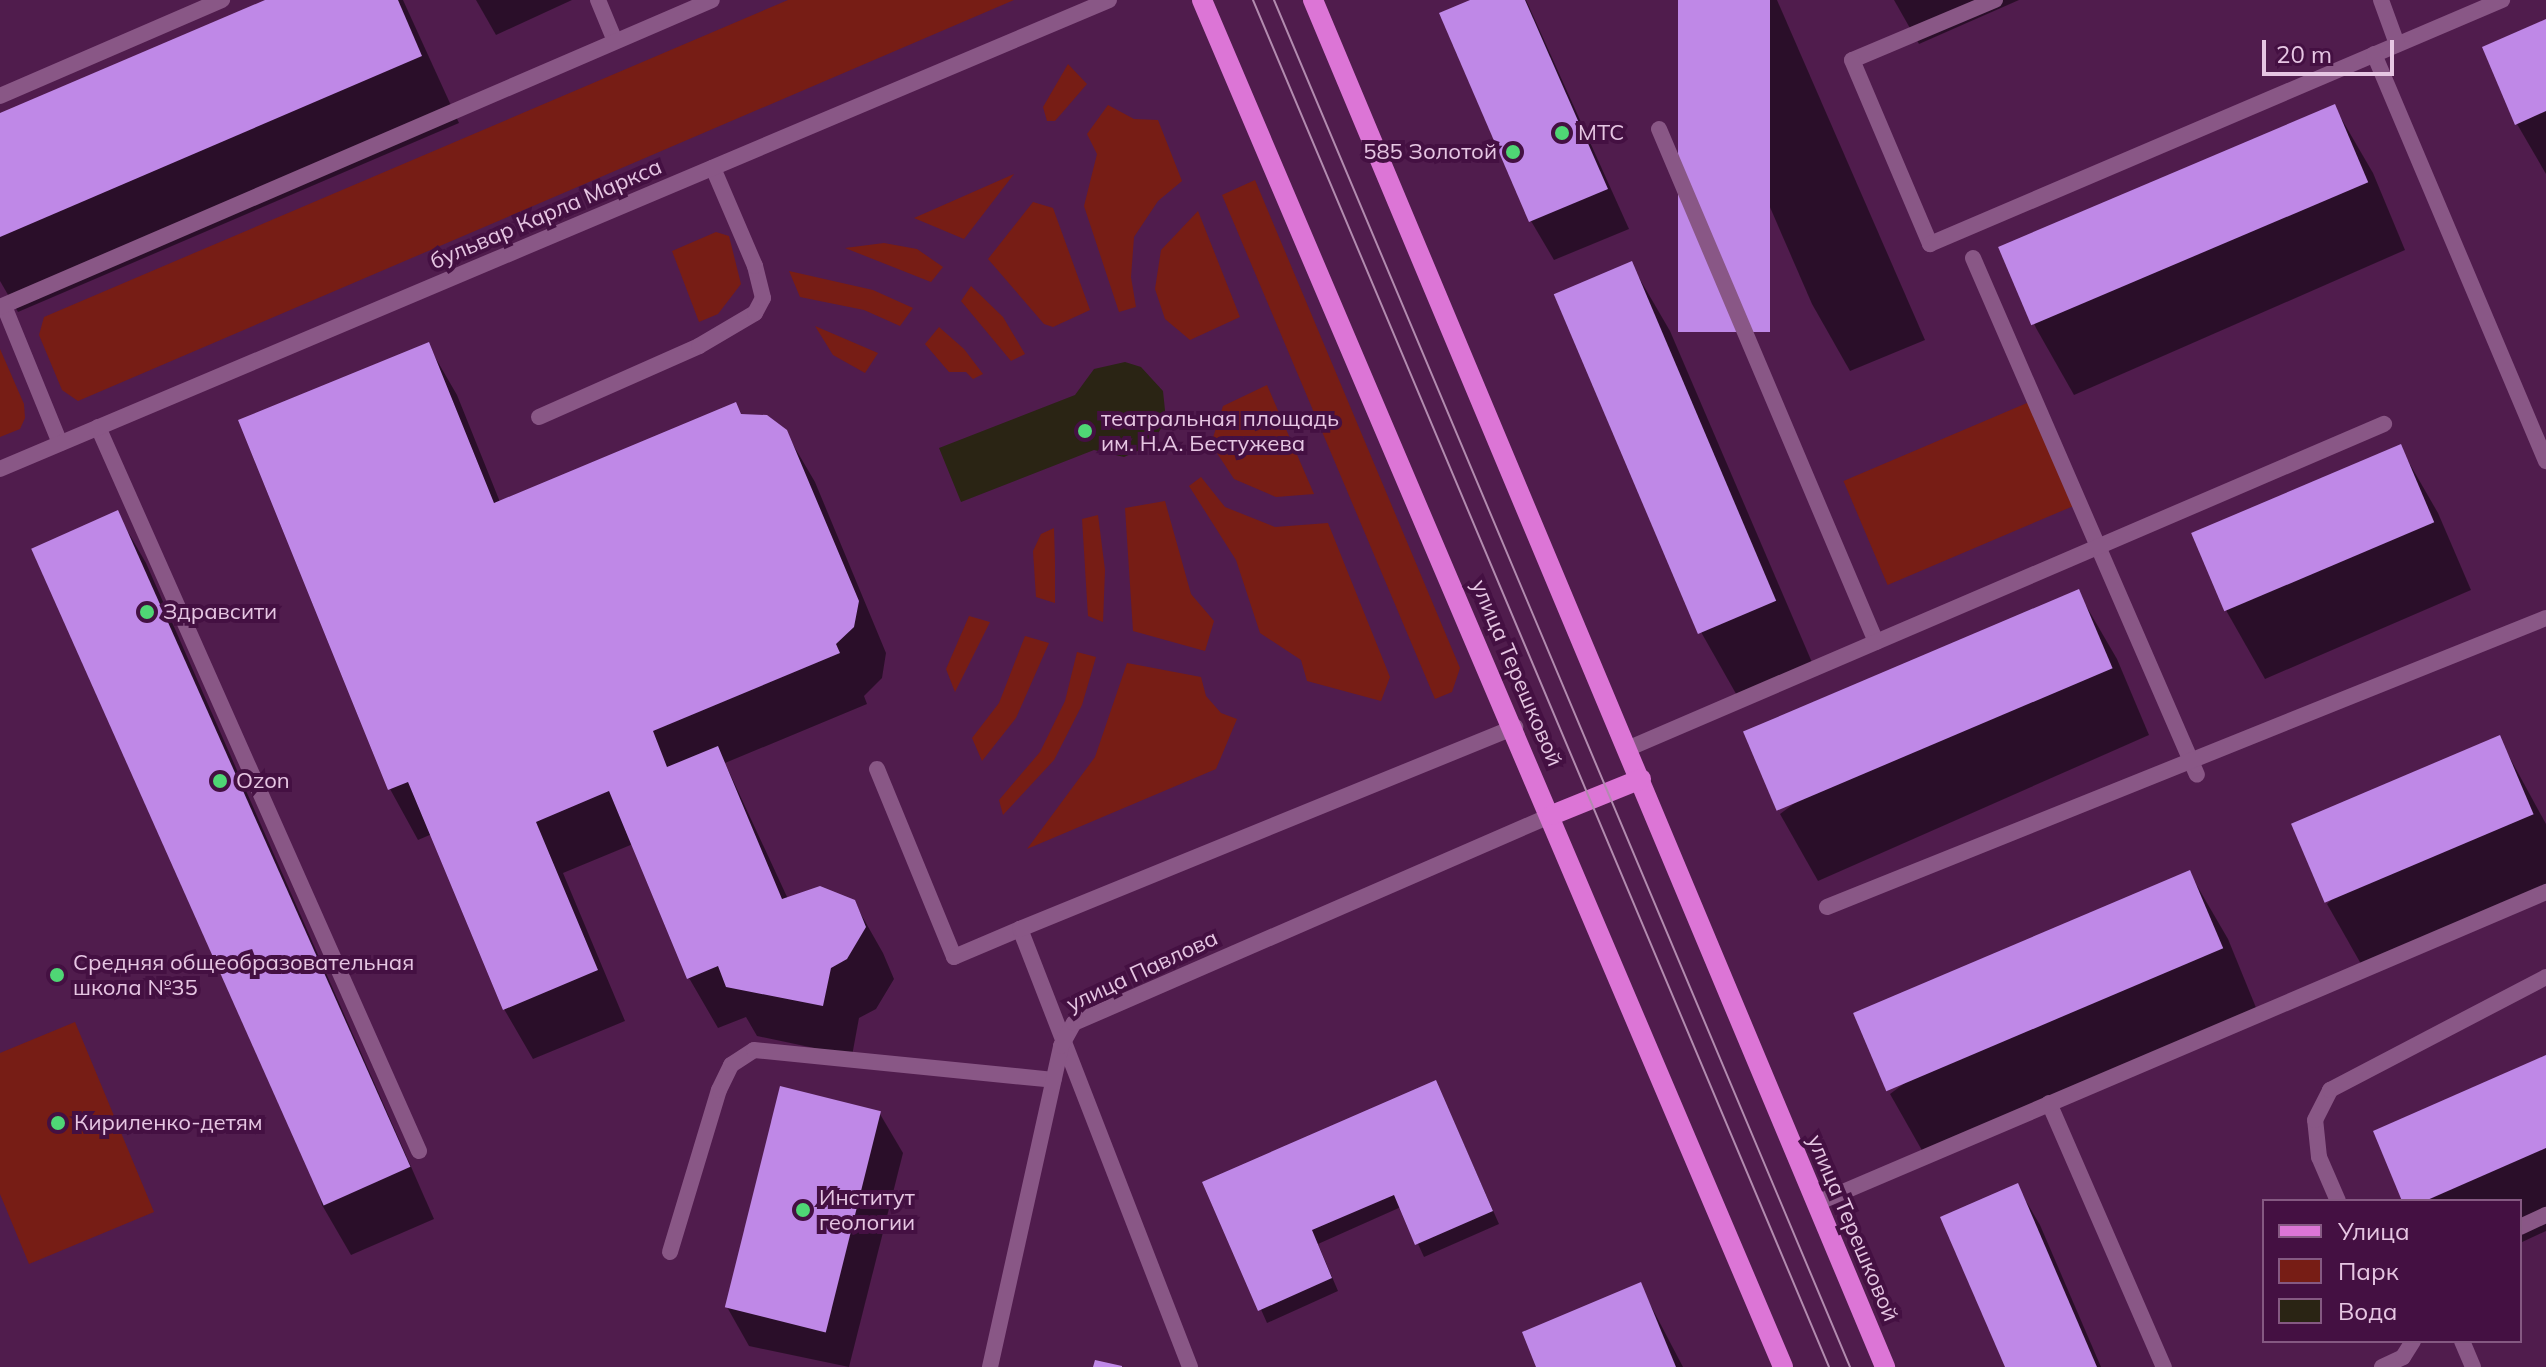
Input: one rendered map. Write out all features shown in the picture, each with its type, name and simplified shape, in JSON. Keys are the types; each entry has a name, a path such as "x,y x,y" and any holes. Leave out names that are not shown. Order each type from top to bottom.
{"main road":[{"name":"улица Терешковой","path":"1202,0 1515,727 1783,1367"},
{"name":"улица Терешковой","path":"1313,0 1885,1367"},
{"path":"1552,815 1641,779"}],"street":[{"path":"0,96 222,0"},
{"path":"598,0 615,41"},
{"path":"60,443 2,306 712,0"},
{"name":"бульвар Карла Маркса","path":"0,469 1109,0"},
{"path":"1995,0 1852,60 1930,244 2502,0"},
{"path":"2381,0 2397,44"},
{"path":"2374,54 2546,461"},
{"path":"1659,129 1876,642"},
{"path":"539,417 699,346 755,313 763,298 755,266 713,168"},
{"path":"1973,258 2197,775"},
{"path":"1627,749 2384,424"},
{"path":"98,427 419,1151"},
{"path":"1827,907 2546,618"},
{"path":"877,769 954,957 1515,727"},
{"name":"улица Павлова","path":"990,1367 1063,1039 1079,1020 1552,815"},
{"path":"1817,1203 2546,892"},
{"path":"1020,929 1190,1367"},
{"path":"2337,1199 2319,1157 2315,1120 2330,1090 2546,977"},
{"path":"670,1252 719,1090 731,1065 754,1050 1054,1080"},
{"path":"2049,1103 2164,1367"},
{"path":"2522,1226 2546,1215"},
{"path":"2463,1343 2473,1367"},
{"path":"2382,1367 2400,1349"}],"green space":[{"path":"788,0 1014,0 78,401 62,390 39,335 44,317"},
{"path":"1068,64 1087,84 1055,121 1047,121 1043,107"},
{"path":"1108,105 1134,119 1158,120 1182,181 1158,201 1134,237 1131,277 1136,307 1119,312 1084,206 1097,154 1087,134"},
{"path":"1014,174 964,239 914,218"},
{"path":"1255,180 1460,668 1452,692 1435,699 1222,195"},
{"path":"1033,202 1053,208 1090,310 1053,327 1044,324 988,259"},
{"path":"1198,211 1240,317 1190,340 1165,319 1155,289 1161,250"},
{"path":"716,232 729,236 741,284 718,314 699,322 672,251"},
{"path":"884,243 917,249 943,267 931,282 845,248"},
{"path":"789,271 873,290 913,308 900,326 864,310 800,297"},
{"path":"971,286 1003,317 1025,354 1011,361 961,301"},
{"path":"815,326 878,353 865,373 833,355"},
{"path":"939,327 964,349 983,374 973,379 966,372 949,372 925,344"},
{"path":"0,349 24,404 25,418 20,429 0,437"},
{"path":"1267,385 1314,494 1276,497 1234,479 1211,444 1223,406"},
{"path":"2034,400 2078,504 1888,585 1843,481"},
{"path":"1201,477 1225,507 1275,527 1328,523 1390,677 1381,701 1307,681 1301,660 1260,633 1236,560 1189,486"},
{"path":"1165,501 1191,594 1214,621 1205,651 1133,631 1125,508"},
{"path":"1098,515 1105,570 1103,622 1088,616 1082,519"},
{"path":"1054,528 1055,603 1036,597 1033,551 1041,534"},
{"path":"969,616 990,622 955,692 946,669"},
{"path":"1025,636 1049,643 1016,718 982,761 972,738 999,703"},
{"path":"1077,652 1096,657 1082,705 1054,760 1003,815 999,800 1040,752 1065,701"},
{"path":"1127,663 1201,677 1206,696 1221,713 1237,719 1216,769 1027,849 1095,757"},
{"name":"Кириленко-детям","path":"75,1022 154,1212 29,1264 0,1194 0,1053"}],"water":[{"path":"1125,362 1141,367 1163,391 1166,420 1151,445 1124,457 1094,450 961,502 939,448 1075,395 1094,369"}],"building":[{"path":"265,0 398,0 422,56 0,237 0,113"},
{"path":"1470,0 1525,0 1608,189 1529,222 1439,13"},
{"path":"1678,0 1770,0 1770,332 1678,332"},
{"path":"2546,19 2546,111 2515,125 2482,47"},
{"path":"2335,104 2368,182 2031,325 1998,247"},
{"path":"1632,261 1776,601 1698,634 1554,294"},
{"path":"429,342 494,503 736,402 741,414 767,415 787,430 859,601 854,627 836,644 840,653 653,731 667,767 718,746 782,899 820,886 855,900 866,927 847,959 831,968 823,1006 726,987 718,966 687,979 609,791 536,822 598,970 503,1010 408,782 388,790 238,420"},
{"path":"2401,444 2434,522 2224,611 2191,533"},
{"path":"118,510 410,1167 324,1205 31,549"},
{"path":"2079,589 2113,668 1777,811 1743,732"},
{"path":"2500,735 2534,814 2325,903 2291,824"},
{"path":"2190,870 2223,948 1886,1091 1853,1013"},
{"path":"2546,1055 2546,1148 2430,1199 2401,1199 2373,1131"},
{"path":"1436,1080 1493,1211 1415,1245 1394,1195 1312,1230 1332,1278 1258,1311 1202,1182"},
{"name":"Институт геологии","path":"780,1086 881,1111 826,1332 725,1307"},
{"path":"2018,1183 2097,1367 2005,1367 1940,1217"},
{"path":"1641,1282 1676,1367 1536,1367 1522,1332"},
{"path":"1095,1360 1122,1366 1122,1367 1093,1367"}],"tram line":[{"path":"1253,0 1829,1367"},
{"path":"1274,0 1850,1367"}],"place":[{"name":"МТС","path":"1562,133"},
{"name":"585 Золотой","path":"1513,152"},
{"name":"театральная площадь им. Н.А. Бестужева","path":"1085,431"},
{"name":"Здравсити","path":"147,612"},
{"name":"Ozon","path":"220,781"},
{"name":"Средняя общеобразовательная школа №35","path":"57,975"},
{"name":"Кириленко-детям","path":"58,1123"},
{"name":"Институт геологии","path":"803,1210"}]}
